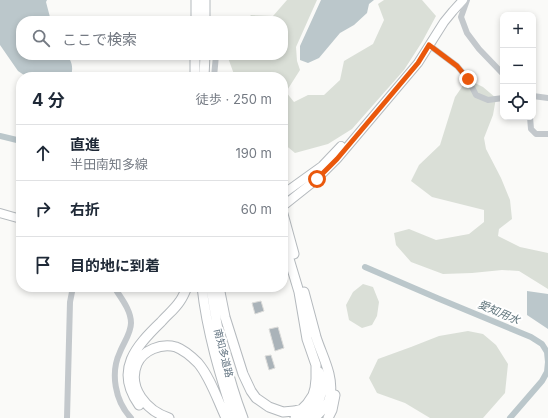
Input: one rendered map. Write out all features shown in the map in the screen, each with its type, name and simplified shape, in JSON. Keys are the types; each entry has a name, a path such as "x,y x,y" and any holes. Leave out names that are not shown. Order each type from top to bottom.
{"highway":[{"path":"196,0 196,16"},
{"path":"205,0 205,16"},
{"path":"195,60 195,72"},
{"path":"204,60 204,72"},
{"path":"288,233 316,337 331,379 330,398 320,413 314,418"},
{"path":"288,256 299,292 307,339 322,379 321,394 314,408 295,418"},
{"path":"155,418 148,414 139,405 134,397 128,379 128,369 133,354 140,344 175,308 184,292"},
{"name":"南知多道路","path":"203,292 211,340 234,418"},
{"name":"南知多道路","path":"212,292 229,376 243,418"},
{"path":"220,292 225,317 243,374 256,398 269,407 283,412 302,409 313,395 316,379 316,365"},
{"path":"169,418 150,408 140,398 134,380 137,364 141,357 148,351 164,346 175,347 184,351 198,362 207,376 226,418"},
{"path":"325,363 335,378 336,393 328,418"}],"main road":[{"path":"288,202 317,179 337,159 418,63 444,22 463,0"},
{"path":"288,191 322,166 344,143 356,135"},
{"path":"0,213 16,217"}],"street":[{"path":"467,0 462,17 467,33 479,50 500,71"},
{"path":"429,45 457,66 468,79 476,95 488,100 500,98"},
{"path":"214,72 216,60"},
{"path":"536,96 548,98"},
{"path":"530,120 531,130 536,134 548,134"},
{"path":"67,418 70,302 72,292"},
{"path":"117,292 130,315 131,328 117,358 115,380 117,394 131,418"}],"shaded area":[{"path":"0,0 47,0 46,2 50,16 16,16 16,60 70,60 72,65 72,72 20,72 0,45"},
{"path":"287,0 317,0 296,47 297,61 300,70 288,89 288,72 233,72 229,60 288,60 288,16 273,16"},
{"path":"321,0 374,0 369,4 367,13 354,25 340,33 319,58 308,63 300,60 300,46"},
{"path":"384,0 422,0 436,16 422,42 404,70 352,129 328,144 295,153 288,147 288,94 294,102 308,95 324,95 340,80 344,61 373,44 384,20 378,4"},
{"path":"251,15 273,16 250,16"},
{"path":"475,83 483,87 496,98 493,115 484,138 486,149 501,178 510,200 512,219 499,229 498,236 520,247 548,253 548,289 519,271 502,270 443,274 411,262 396,245 394,233 409,229 436,240 469,234 484,222 484,210 432,197 411,181 419,165 440,145 455,97 464,84"},
{"path":"363,284 373,287 379,302 377,316 372,325 362,328 349,320 346,305 353,292"},
{"path":"527,291 548,294 548,329 527,315"},
{"path":"468,331 483,334 496,345 508,364 505,393 483,418 430,418 405,403 377,393 369,378 378,359 439,336"}],"building":[{"path":"261,301 264,311 255,314 252,303"},
{"path":"278,327 284,348 275,351 269,329"},
{"path":"271,355 275,368 269,370 265,356"}],"waterway":[{"name":"愛知用水","path":"0,136 16,140"},
{"name":"愛知用水","path":"365,267 531,337 542,344 547,352 547,372 542,381 510,418"}],"route":[{"path":"317,179 337,159 418,63 429,45 457,66 468,79"}]}
